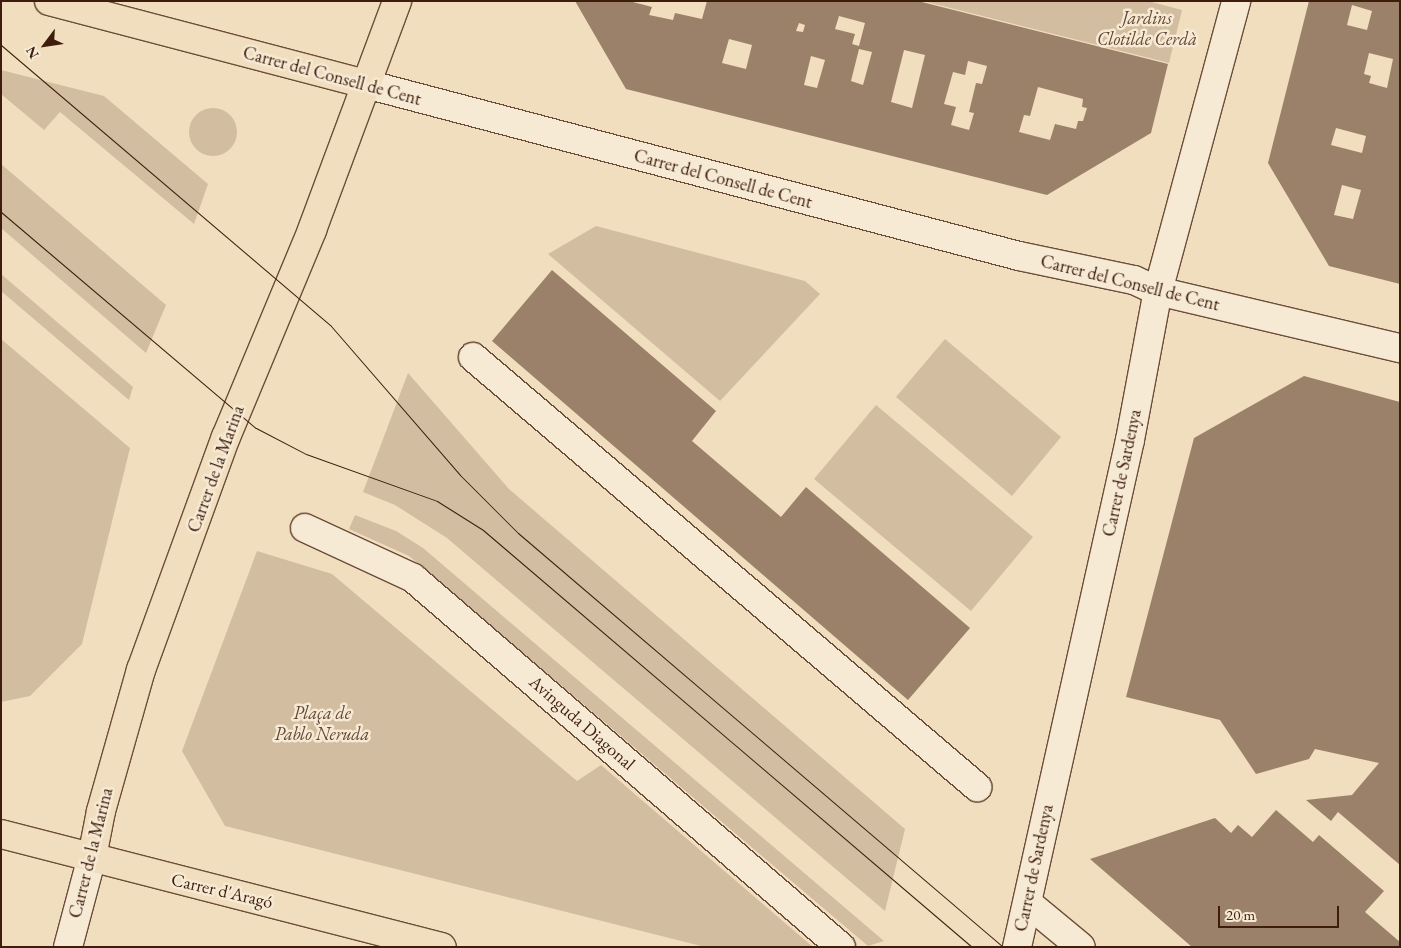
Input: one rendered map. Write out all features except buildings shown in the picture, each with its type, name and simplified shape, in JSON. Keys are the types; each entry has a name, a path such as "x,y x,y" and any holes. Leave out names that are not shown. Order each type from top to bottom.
{"main road":[{"name":"Carrer del Consell de Cent","path":"48,1 366,84"},
{"name":"Carrer de la Marina","path":"92,857 101,811 141,670 226,437 312,230 397,1"},
{"name":"Carrer d'Aragó","path":"1,834 442,947"}],"street":[{"name":"Carrer de Sardenya","path":"1017,947 1130,440 1158,292 1236,1"},
{"name":"Carrer del Consell de Cent","path":"366,84 1019,256 1134,280 1158,292 1400,348"},
{"path":"473,357 977,788"},
{"name":"Avinguda Diagonal","path":"305,528 413,578 841,947"},
{"name":"Carrer de la Marina","path":"68,947 92,857"},
{"path":"1028,904 1081,947"}],"green space":[{"name":"Jardins Clotilde Cerdà","path":"923,1 1148,1 1182,10 1169,63"},
{"path":"1,70 104,96 208,184 194,224 60,112 44,130 1,94"},
{"path":"208,108 218,108 230,115 237,127 237,137 230,149 218,156 208,156 200,152 193,145 189,137 189,127 193,119 200,112"},
{"path":"1,164 166,305 146,353 1,228"},
{"path":"596,226 805,281 820,294 720,401 548,254"},
{"path":"1,274 133,387 129,400 1,291"},
{"path":"1,339 130,448 82,644 30,696 1,702"},
{"path":"945,339 1061,437 1012,496 896,397"},
{"path":"408,373 509,489 905,829 885,911 447,538 395,505 363,492"},
{"path":"876,405 1033,537 971,611 814,479"},
{"path":"355,515 396,531 423,548 884,941 868,946 409,556 349,529"},
{"name":"Plaça de Pablo Neruda","path":"257,551 332,574 577,781 601,765 813,947 705,947 225,826 182,751"}],"tram line":[{"path":"1,45 331,326 460,475 518,533 1003,947"},
{"path":"1,212 256,428 306,454 437,501 483,530 972,947"}]}
